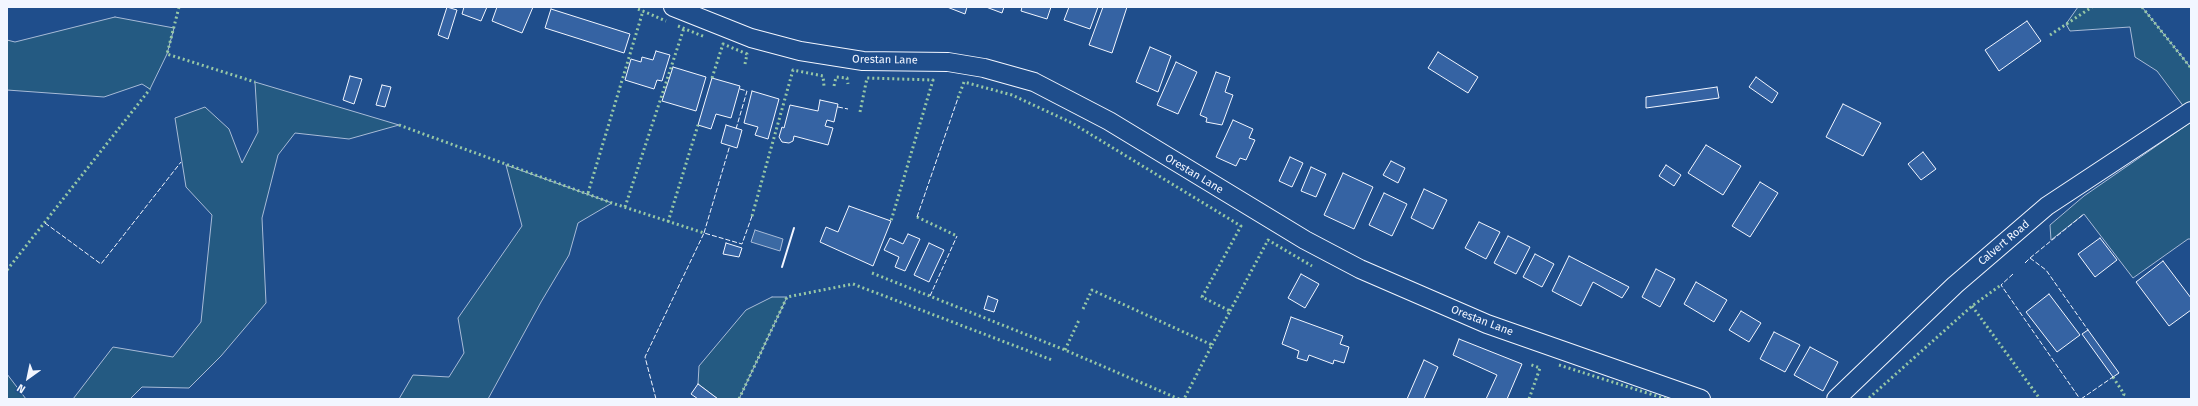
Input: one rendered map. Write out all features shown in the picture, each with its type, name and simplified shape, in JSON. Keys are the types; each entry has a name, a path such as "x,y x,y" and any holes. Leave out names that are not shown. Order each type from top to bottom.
{"street":[{"name":"Orestan Lane","path":"673,7 751,38 800,51 862,61 948,62 984,68 1034,82 1109,121 1305,240 1360,269 1487,324 1701,399"},
{"name":"Calvert Road","path":"1836,399 1955,285 2047,206 2191,111"}],"shaded area":[{"path":"2078,7 2142,7 2191,68 2191,102 2184,107 2157,71 2135,57 2130,27 2070,31 2066,24"},
{"path":"115,17 174,28 167,54 150,89 142,84 104,97 7,90 7,40 15,42"},
{"path":"255,82 399,125 349,139 295,133 278,155 262,218 266,303 221,356 189,388 142,387 130,399 73,399 113,347 173,357 201,322 212,215 186,187 175,118 205,107 229,129 242,163 258,132"},
{"path":"2191,122 2191,239 2188,239 2133,278 2084,214 2051,240 2050,225 2084,196"},
{"path":"506,165 612,203 578,223 569,255 541,302 488,399 399,399 413,375 449,377 464,353 458,318 522,226"},
{"path":"755,230 783,239 780,251 751,242"},
{"path":"772,297 787,297 739,399 718,399 698,384 699,366 746,310"},
{"path":"7,374 26,399 7,399"}],"building":[{"path":"447,7 457,10 448,39 438,35"},
{"path":"464,7 487,7 481,21 462,14"},
{"path":"497,7 533,7 522,33 492,21"},
{"path":"947,7 967,7 965,14"},
{"path":"986,7 1004,7 1002,13"},
{"path":"1022,7 1051,7 1047,19 1021,11"},
{"path":"1069,7 1098,7 1090,29 1064,20"},
{"path":"1103,7 1127,7 1112,53 1089,45"},
{"path":"551,9 630,34 624,53 545,28"},
{"path":"2027,21 2041,41 1999,71 1985,50"},
{"path":"1150,47 1171,56 1158,92 1136,82"},
{"path":"656,51 670,55 662,81 657,80 654,89 625,80 631,59 641,62 642,57 653,60"},
{"path":"1438,52 1478,77 1468,93 1428,68"},
{"path":"1176,62 1197,72 1178,114 1157,105"},
{"path":"673,67 706,77 696,111 662,101"},
{"path":"1216,72 1230,77 1225,92 1233,95 1222,125 1206,122 1207,118 1200,115"},
{"path":"350,76 362,79 354,104 343,100"},
{"path":"1756,77 1778,93 1772,103 1749,87"},
{"path":"712,78 740,86 731,118 716,114 711,129 698,125"},
{"path":"382,85 391,87 385,107 376,105"},
{"path":"1717,87 1719,98 1646,108 1646,97"},
{"path":"752,91 779,99 768,139 755,135 758,127 744,123"},
{"path":"820,100 838,104 834,122 827,120 825,126 833,128 828,145 794,136 793,141 789,143 782,142 779,137 782,127 784,128 790,105 818,111"},
{"path":"1843,104 1881,123 1863,156 1826,137"},
{"path":"1233,120 1253,129 1249,138 1255,140 1246,160 1240,158 1236,166 1216,157"},
{"path":"726,125 742,130 737,148 721,143"},
{"path":"1706,145 1741,166 1723,195 1688,173"},
{"path":"1923,152 1936,169 1921,180 1908,164"},
{"path":"1290,157 1303,163 1292,187 1279,181"},
{"path":"1391,161 1405,168 1398,183 1383,175"},
{"path":"1666,165 1681,175 1674,186 1659,176"},
{"path":"1311,167 1326,174 1316,197 1301,191"},
{"path":"1343,173 1373,187 1354,229 1324,215"},
{"path":"1760,182 1778,193 1750,237 1732,226"},
{"path":"1424,189 1447,200 1433,229 1411,218"},
{"path":"1384,193 1407,204 1392,236 1369,225"},
{"path":"849,206 891,221 873,266 820,242 826,227 838,232"},
{"path":"1479,222 1500,232 1486,259 1465,248"},
{"path":"908,234 920,239 905,271 895,267 899,257 884,250 890,238 903,244"},
{"path":"1508,236 1530,247 1516,274 1494,263"},
{"path":"2100,238 2117,260 2095,277 2078,254"},
{"path":"726,243 742,248 739,257 723,254"},
{"path":"929,243 944,250 929,282 914,275"},
{"path":"1535,254 1554,264 1542,287 1523,277"},
{"path":"1569,256 1629,287 1622,298 1593,282 1581,306 1552,291"},
{"path":"2163,261 2191,298 2191,310 2169,326 2136,282"},
{"path":"1656,269 1675,279 1660,307 1642,297"},
{"path":"1301,274 1319,284 1305,308 1288,298"},
{"path":"1696,282 1727,300 1714,322 1684,304"},
{"path":"2049,294 2080,335 2057,352 2026,312"},
{"path":"988,296 998,300 994,312 984,309"},
{"path":"1741,311 1761,323 1749,342 1729,330"},
{"path":"1291,317 1343,336 1340,344 1349,347 1344,363 1334,360 1333,364 1309,355 1307,361 1297,358 1299,351 1282,344"},
{"path":"2088,330 2119,373 2113,377 2082,334"},
{"path":"1774,332 1800,345 1785,372 1760,359"},
{"path":"1459,339 1522,364 1507,399 1486,399 1497,375 1453,355"},
{"path":"1810,347 1838,362 1823,391 1794,375"},
{"path":"1424,360 1438,367 1424,399 1407,399"},
{"path":"698,384 718,399 698,399 691,394"}],"hedge":[{"path":"179,7 167,54 255,82"},
{"path":"2050,35 2092,7"},
{"path":"2142,7 2191,68"},
{"path":"638,9 666,21"},
{"path":"588,193 643,11"},
{"path":"678,26 705,37"},
{"path":"625,207 684,28"},
{"path":"712,78 723,44 747,54 745,64"},
{"path":"752,216 793,70 823,76 824,86"},
{"path":"834,86 836,77 847,78 848,84"},
{"path":"860,112 867,78 933,80 891,221"},
{"path":"958,98 964,82 1012,95 1072,123 1241,226 1202,297 1230,311 1212,345"},
{"path":"7,270 150,89"},
{"path":"399,125 612,203 704,233"},
{"path":"668,222 698,125"},
{"path":"917,217 957,236"},
{"path":"1230,311 1268,240 1312,266"},
{"path":"872,273 1065,350 1179,399"},
{"path":"739,399 787,297 853,284 1052,360"},
{"path":"1869,398 1972,306 2001,285"},
{"path":"1083,309 1092,290 1212,345 1184,399"},
{"path":"1972,306 2040,399"},
{"path":"1065,350 1079,320"},
{"path":"1529,364 1540,368 1529,399"},
{"path":"1559,365 1666,399"},
{"path":"2113,377 2124,394 2122,399"}],"fence":[{"path":"736,129 747,91 740,89"},
{"path":"917,217 958,98"},
{"path":"838,107 848,109"},
{"path":"704,233 730,145"},
{"path":"45,223 101,264 181,162"},
{"path":"2030,258 2084,214"},
{"path":"656,399 645,357 704,233 742,244 752,216"},
{"path":"930,296 957,236"},
{"path":"2025,263 2030,258 2046,270 2088,330"},
{"path":"2013,274 2001,285 2080,399"},
{"path":"2081,399 2113,377"}],"wall":[{"path":"782,267 794,228"}]}
